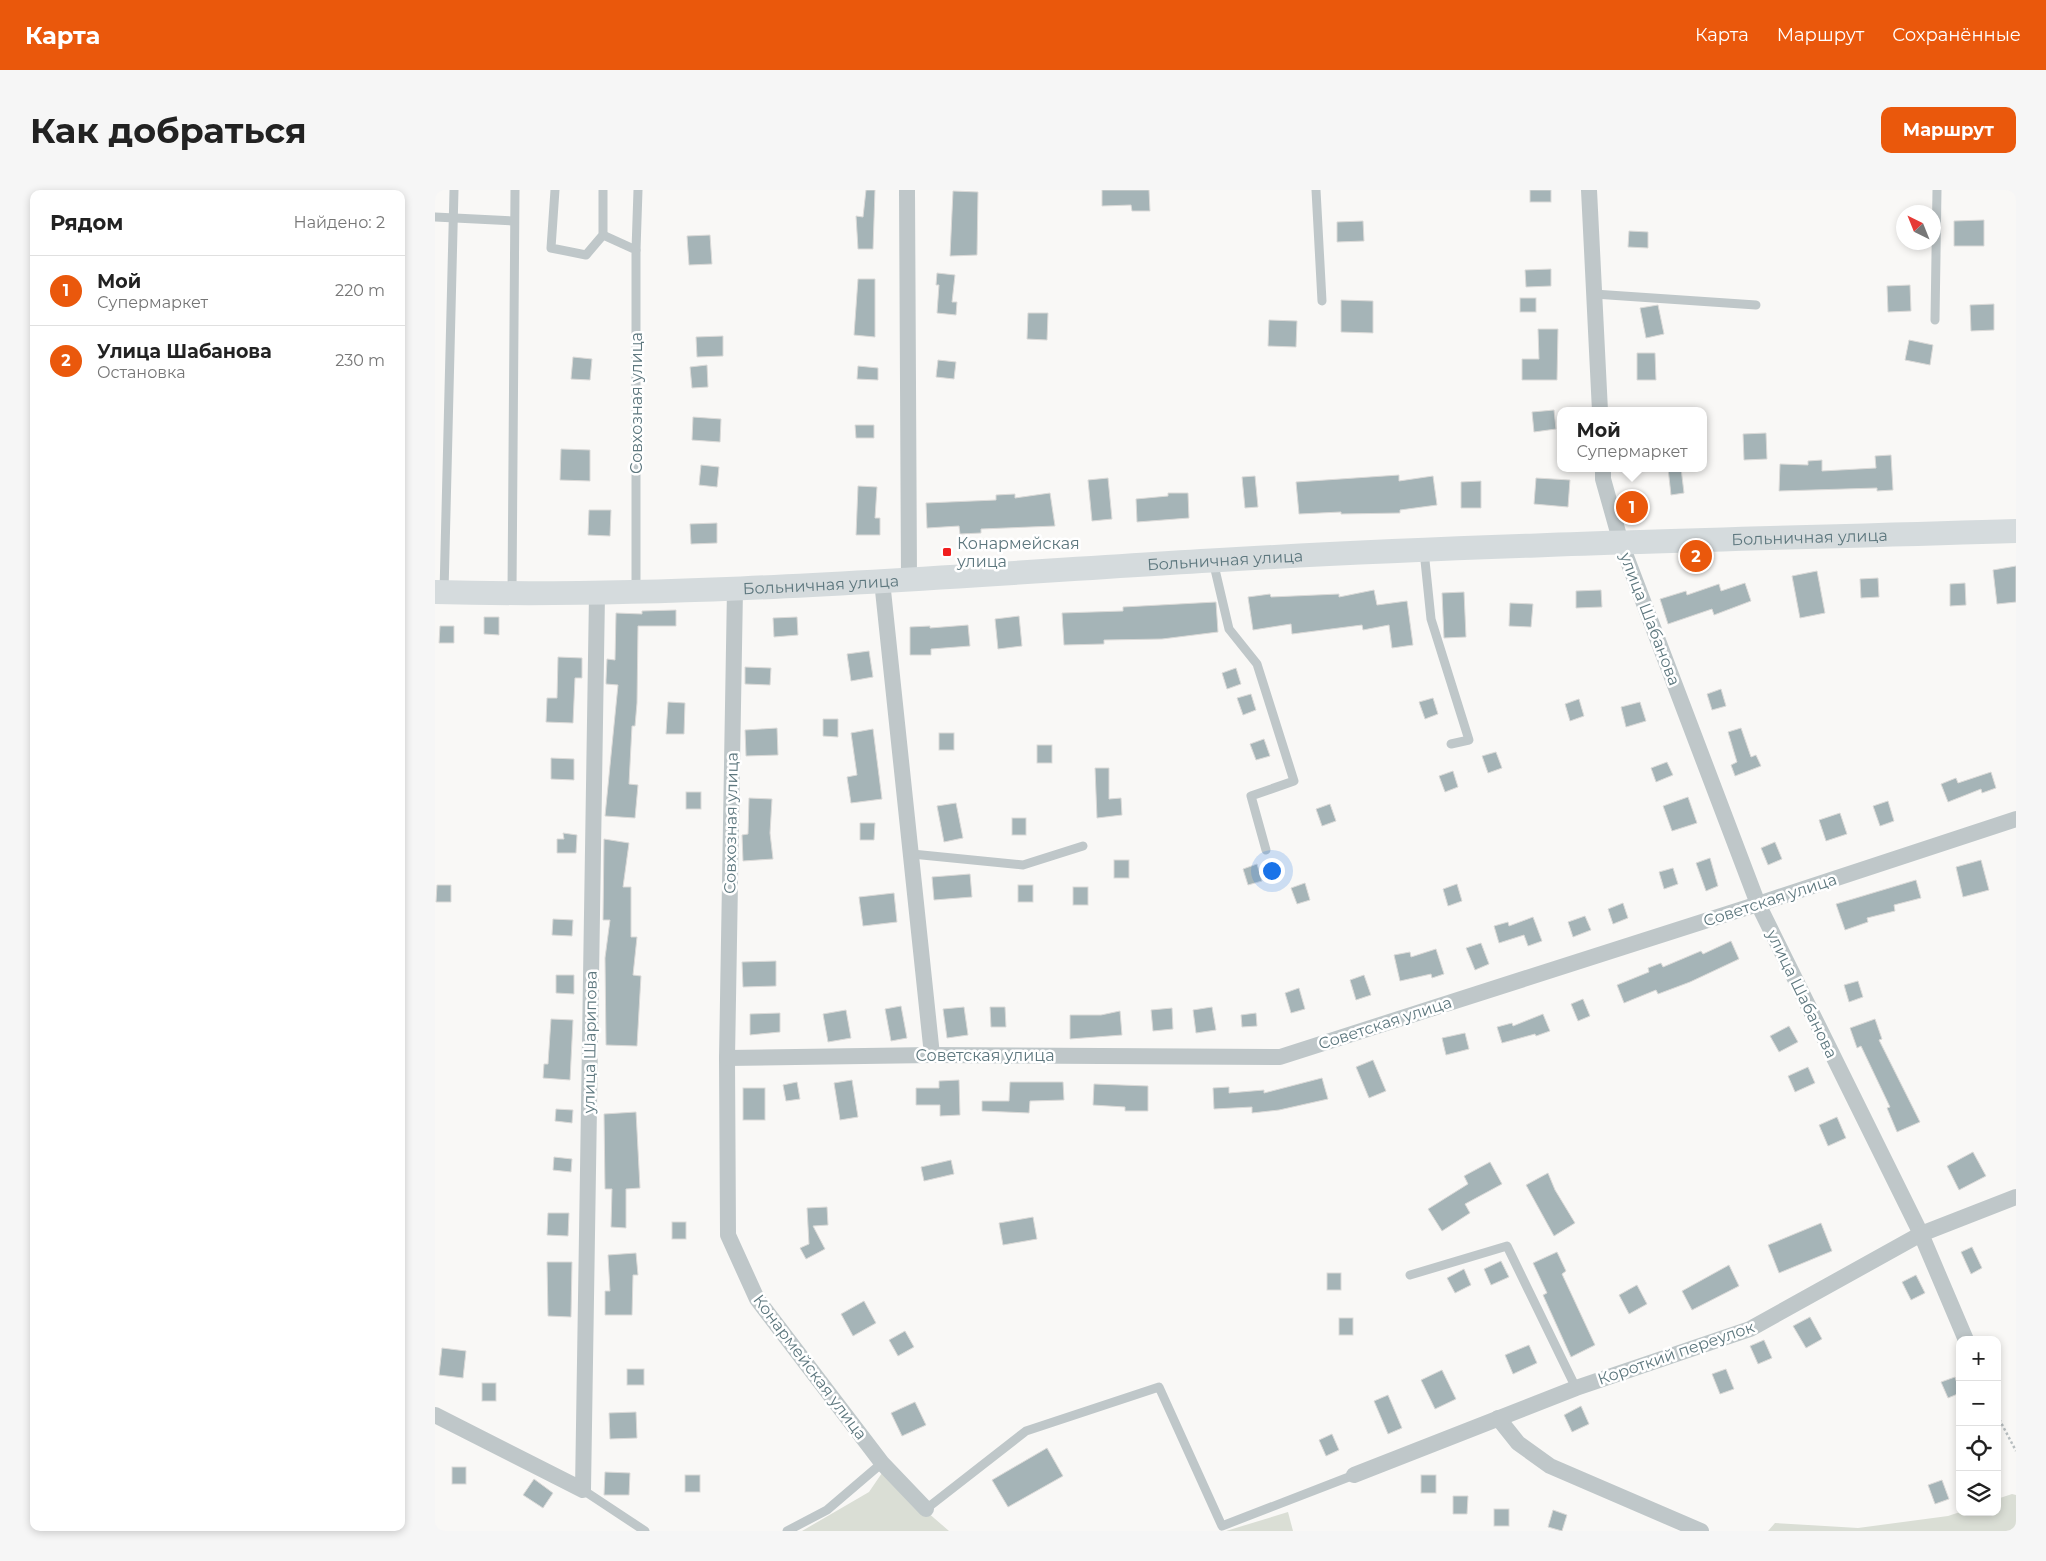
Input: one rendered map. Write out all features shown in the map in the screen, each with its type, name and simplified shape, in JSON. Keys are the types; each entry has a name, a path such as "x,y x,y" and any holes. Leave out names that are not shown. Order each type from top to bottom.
{"street":[{"path":"907,190 909,579"},
{"path":"1589,190 1600,407"},
{"name":"улица Шабанова","path":"1603,472 1603,479 1621,544 1758,904 1921,1234 1964,1336"},
{"name":"Больничная улица","path":"439,592 636,593 882,581 1213,560 2016,531"},
{"path":"882,581 932,1055"},
{"name":"Совхозная улица","path":"727,1058 735,588"},
{"name":"улица Шарипова","path":"583,1490 597,594"},
{"name":"Советская улица","path":"727,1058 932,1055 1279,1057 1758,904 2016,819"},
{"name":"Конармейская улица","path":"727,1058 728,1235 757,1299 882,1463 926,1509"},
{"name":"Короткий переулок","path":"1354,1475 1576,1388 1750,1329 1921,1234 2016,1197"},
{"path":"435,1414 583,1490"},
{"path":"1498,1418 1518,1443 1550,1466 1701,1531"}],"lane":[{"path":"439,592 454,190"},
{"path":"512,593 515,190"},
{"path":"555,190 551,248 586,255 603,235 603,190"},
{"name":"Совхозная улица","path":"636,593 636,250 639,190"},
{"path":"1316,190 1322,301"},
{"path":"1935,320 1937,190"},
{"path":"435,218 514,221"},
{"path":"603,235 636,250"},
{"path":"1594,294 1756,305"},
{"path":"1424,551 1431,619 1469,740 1451,744"},
{"path":"1213,560 1229,629 1257,664 1294,781 1251,796 1266,850"},
{"path":"912,854 1023,865 1083,846"},
{"path":"1410,1275 1507,1246 1576,1388"},
{"path":"926,1509 1026,1432 1159,1387 1222,1526 1354,1475"},
{"path":"787,1531 827,1510 882,1463"},
{"path":"583,1490 645,1531"}],"path":[{"path":"2001,1423 2016,1451"}],"shaded area":[{"path":"882,1473 949,1531 802,1531 869,1492"},
{"path":"2012,1494 2016,1495 2016,1531 1768,1531 1775,1523 1858,1528 1956,1513 1956,1516 2001,1516 2001,1498"},
{"path":"1288,1512 1293,1531 1226,1531"}],"building":[{"path":"866,190 875,190 873,249 858,249 856,216 863,217"},
{"path":"1102,190 1149,190 1150,211 1132,211 1131,205 1102,206"},
{"path":"1530,190 1551,190 1551,202 1530,202"},
{"path":"953,191 978,192 977,255 950,256"},
{"path":"1984,220 1984,246 1954,246 1954,221"},
{"path":"1363,221 1364,241 1337,242 1337,222"},
{"path":"1629,231 1648,232 1648,248 1628,247"},
{"path":"710,235 712,264 689,265 687,236"},
{"path":"1551,269 1551,286 1526,287 1525,270"},
{"path":"937,273 955,275 952,302 957,302 956,315 937,313 939,285 936,285"},
{"path":"858,279 875,279 875,337 854,335"},
{"path":"1910,285 1911,311 1888,312 1887,286"},
{"path":"1520,298 1536,298 1536,312 1520,312"},
{"path":"1341,300 1373,301 1373,333 1341,332"},
{"path":"1994,304 1994,330 1971,331 1970,305"},
{"path":"1658,305 1664,334 1646,338 1640,308"},
{"path":"1028,313 1048,313 1047,340 1027,339"},
{"path":"1269,320 1297,321 1296,347 1268,346"},
{"path":"1538,329 1558,329 1557,380 1522,380 1522,359 1539,359"},
{"path":"723,336 723,356 697,357 696,337"},
{"path":"1909,340 1933,345 1930,365 1905,360"},
{"path":"1637,353 1655,353 1656,380 1637,380"},
{"path":"573,357 592,359 590,380 571,379"},
{"path":"938,360 956,362 954,379 936,377"},
{"path":"707,365 708,387 692,388 690,367"},
{"path":"858,366 878,368 878,380 857,379"},
{"path":"1554,410 1556,429 1534,432 1532,412"},
{"path":"693,417 721,419 720,442 692,440"},
{"path":"855,425 874,425 874,438 856,438"},
{"path":"1766,433 1767,459 1744,460 1743,434"},
{"path":"561,449 590,450 590,481 560,480"},
{"path":"1891,455 1893,490 1877,491 1877,488 1779,491 1780,464 1808,465 1808,461 1822,460 1822,471 1876,468 1875,456"},
{"path":"701,465 719,467 717,487 699,485"},
{"path":"1668,472 1681,472 1684,493 1671,495"},
{"path":"1399,475 1399,481 1433,476 1437,505 1400,510 1400,513 1341,514 1341,512 1299,514 1296,482"},
{"path":"1255,476 1258,507 1245,508 1242,477"},
{"path":"1108,478 1112,519 1092,521 1088,480"},
{"path":"1536,478 1570,480 1568,507 1534,504"},
{"path":"1481,481 1481,508 1461,508 1461,482"},
{"path":"858,486 877,487 875,518 880,518 880,535 856,535"},
{"path":"1050,493 1055,526 981,529 981,533 960,534 959,526 927,528 926,503 996,500 996,495 1015,494 1015,498"},
{"path":"1168,493 1188,493 1189,518 1137,522 1136,499 1168,496"},
{"path":"589,510 611,510 610,536 588,535"},
{"path":"717,523 717,543 691,544 690,524"},
{"path":"2016,566 2016,602 1997,604 1993,570"},
{"path":"1817,571 1825,613 1800,618 1792,576"},
{"path":"1878,578 1879,597 1861,598 1860,579"},
{"path":"1745,583 1751,601 1714,615 1712,609 1668,624 1660,599 1686,591 1687,595 1719,584 1721,591"},
{"path":"1965,583 1966,605 1950,606 1950,584"},
{"path":"1374,590 1377,605 1407,601 1413,645 1392,648 1389,625 1363,630 1362,625 1292,634 1291,624 1253,630 1248,597 1270,594 1271,597 1339,594 1339,597"},
{"path":"1601,590 1602,607 1576,608 1576,591"},
{"path":"1464,592 1466,637 1444,638 1442,593"},
{"path":"1216,602 1218,632 1162,639 1104,640 1104,644 1064,645 1062,613 1123,611 1123,607"},
{"path":"1510,603 1533,604 1531,627 1509,626"},
{"path":"676,610 676,626 638,626 637,703 635,726 632,726 629,784 638,785 635,818 605,816 618,685 606,684 607,659 615,660 616,613 642,614 642,611"},
{"path":"1019,616 1022,646 998,649 995,619"},
{"path":"484,617 499,617 499,635 484,634"},
{"path":"797,617 798,635 774,637 773,618"},
{"path":"968,625 970,646 931,649 931,655 910,655 910,627 930,626 930,628"},
{"path":"440,626 454,626 454,643 439,643"},
{"path":"869,651 873,677 851,681 847,654"},
{"path":"558,657 582,658 582,678 575,678 573,723 546,722 547,698 557,698"},
{"path":"745,667 771,668 770,685 745,684"},
{"path":"1236,668 1241,684 1227,689 1222,673"},
{"path":"1721,689 1726,706 1712,710 1707,694"},
{"path":"1251,694 1256,710 1243,715 1237,698"},
{"path":"1433,698 1438,714 1425,719 1419,702"},
{"path":"1579,699 1584,716 1570,721 1565,704"},
{"path":"668,702 685,703 684,734 666,734"},
{"path":"1640,702 1646,721 1626,727 1621,707"},
{"path":"823,719 838,719 838,737 823,736"},
{"path":"777,728 778,755 746,756 745,730"},
{"path":"1741,728 1751,757 1756,755 1761,766 1735,776 1731,765 1737,762 1728,732"},
{"path":"873,729 882,799 851,803 847,777 857,775 851,733"},
{"path":"939,733 954,733 954,750 939,750"},
{"path":"1264,739 1270,756 1256,760 1250,744"},
{"path":"1037,745 1052,745 1052,763 1037,763"},
{"path":"1496,752 1502,768 1488,773 1482,756"},
{"path":"551,758 574,759 574,780 551,779"},
{"path":"1667,762 1673,775 1656,782 1651,768"},
{"path":"1095,768 1109,768 1109,799 1121,798 1122,815 1097,818"},
{"path":"1453,771 1458,787 1445,792 1439,776"},
{"path":"1991,772 1996,788 1982,793 1981,789 1948,802 1941,784 1956,778 1958,783"},
{"path":"686,792 701,792 701,809 686,809"},
{"path":"1688,797 1697,823 1672,831 1663,806"},
{"path":"749,798 772,799 770,833 773,859 743,861 742,835 748,834"},
{"path":"1888,801 1894,821 1880,826 1873,806"},
{"path":"956,803 963,838 944,842 937,806"},
{"path":"1330,804 1336,821 1322,826 1316,809"},
{"path":"1840,813 1847,834 1826,841 1819,820"},
{"path":"1012,818 1026,818 1026,835 1012,835"},
{"path":"860,823 875,823 874,840 860,840"},
{"path":"563,833 577,835 576,853 557,853 557,839 564,839"},
{"path":"604,839 629,843 623,887 631,887 631,937 637,937 633,975 641,976 637,1046 606,1045 605,958 610,920 603,920"},
{"path":"1775,842 1782,859 1768,865 1761,848"},
{"path":"1710,858 1718,886 1706,891 1696,863"},
{"path":"1114,860 1129,860 1129,878 1114,878"},
{"path":"1981,860 1989,890 1963,897 1956,867"},
{"path":"1257,864 1262,881 1248,885 1243,869"},
{"path":"1673,868 1678,884 1664,889 1659,872"},
{"path":"970,874 972,897 934,900 932,877"},
{"path":"1916,880 1921,898 1894,905 1895,911 1867,918 1868,922 1845,930 1836,904"},
{"path":"1305,883 1310,900 1297,904 1291,888"},
{"path":"1457,884 1462,901 1448,906 1443,889"},
{"path":"437,885 451,885 451,902 436,902"},
{"path":"1018,885 1033,885 1033,902 1018,902"},
{"path":"1073,887 1088,887 1088,905 1073,905"},
{"path":"894,893 897,922 863,926 859,897"},
{"path":"1623,903 1628,918 1613,924 1608,909"},
{"path":"1585,916 1591,930 1573,937 1568,922"},
{"path":"1533,917 1542,941 1528,946 1524,935 1499,943 1494,926 1508,922 1509,926"},
{"path":"553,919 573,920 572,936 552,935"},
{"path":"1731,941 1739,959 1690,982 1658,994 1656,990 1624,1003 1617,985 1649,972 1648,968 1661,963 1663,967 1701,951 1703,954"},
{"path":"1481,943 1489,964 1475,970 1466,948"},
{"path":"1436,949 1444,974 1432,978 1431,974 1400,981 1394,955 1410,952 1411,957"},
{"path":"776,961 776,986 743,987 742,962"},
{"path":"556,975 574,975 574,994 556,993"},
{"path":"1364,975 1371,995 1356,1000 1350,980"},
{"path":"1858,981 1863,997 1849,1002 1844,985"},
{"path":"1299,988 1305,1009 1291,1013 1285,993"},
{"path":"1583,999 1590,1016 1578,1021 1571,1004"},
{"path":"901,1006 907,1038 891,1041 885,1009"},
{"path":"964,1007 968,1035 947,1038 943,1009"},
{"path":"990,1007 1005,1007 1006,1027 991,1027"},
{"path":"1212,1007 1216,1030 1196,1033 1193,1010"},
{"path":"1172,1008 1173,1029 1153,1031 1151,1010"},
{"path":"846,1010 851,1038 828,1042 823,1014"},
{"path":"1120,1011 1122,1035 1070,1039 1070,1015 1101,1015"},
{"path":"780,1013 780,1032 750,1035 750,1014"},
{"path":"1256,1013 1257,1026 1242,1027 1241,1015"},
{"path":"1543,1014 1550,1031 1502,1043 1497,1027 1512,1023 1513,1026"},
{"path":"551,1019 573,1020 570,1080 543,1078 544,1064 548,1064"},
{"path":"1875,1019 1882,1039 1879,1040 1920,1122 1897,1132 1887,1108 1890,1107 1861,1046 1857,1048 1850,1028"},
{"path":"1789,1026 1798,1042 1779,1052 1770,1036"},
{"path":"1465,1033 1469,1049 1446,1055 1442,1038"},
{"path":"1373,1060 1386,1091 1369,1098 1356,1067"},
{"path":"1808,1067 1815,1083 1795,1092 1788,1076"},
{"path":"1322,1078 1328,1099 1279,1110 1252,1113 1252,1107 1214,1109 1213,1088 1229,1087 1229,1093 1264,1090 1264,1093"},
{"path":"852,1080 858,1117 840,1120 834,1083"},
{"path":"959,1080 960,1115 940,1116 940,1105 916,1105 916,1088 939,1088 939,1081"},
{"path":"797,1082 800,1099 786,1101 783,1085"},
{"path":"1010,1082 1063,1082 1064,1100 1030,1101 1029,1113 982,1111 982,1101 1009,1101"},
{"path":"1094,1084 1148,1086 1148,1111 1125,1111 1125,1107 1093,1105"},
{"path":"743,1088 765,1088 765,1120 743,1120"},
{"path":"556,1109 573,1110 572,1123 555,1121"},
{"path":"636,1112 640,1188 626,1189 626,1228 611,1227 612,1189 605,1189 604,1114"},
{"path":"1837,1117 1846,1138 1828,1146 1819,1125"},
{"path":"1973,1152 1986,1176 1959,1190 1947,1166"},
{"path":"554,1157 572,1159 571,1172 553,1170"},
{"path":"951,1160 954,1174 924,1181 921,1167"},
{"path":"1490,1162 1502,1184 1465,1204 1470,1213 1442,1231 1428,1209 1468,1184 1464,1176"},
{"path":"1548,1173 1555,1190 1575,1223 1554,1236 1526,1185"},
{"path":"827,1207 828,1225 813,1226 825,1249 806,1259 800,1248 809,1244 807,1208"},
{"path":"548,1213 569,1213 568,1236 547,1235"},
{"path":"1033,1217 1037,1239 1003,1245 999,1223"},
{"path":"672,1222 686,1222 686,1239 672,1239"},
{"path":"1821,1223 1832,1251 1779,1273 1768,1245"},
{"path":"1972,1247 1982,1268 1971,1274 1961,1252"},
{"path":"1557,1252 1566,1271 1562,1274 1595,1345 1571,1357 1543,1295 1547,1293 1533,1263"},
{"path":"636,1253 638,1275 633,1275 632,1315 605,1315 605,1291 610,1291 608,1255"},
{"path":"1501,1261 1509,1277 1491,1285 1484,1269"},
{"path":"547,1262 572,1262 571,1317 548,1316"},
{"path":"1729,1265 1739,1286 1692,1310 1682,1291"},
{"path":"1464,1269 1471,1285 1455,1293 1447,1278"},
{"path":"1327,1273 1341,1273 1341,1290 1327,1290"},
{"path":"1916,1275 1925,1293 1911,1300 1902,1282"},
{"path":"1637,1285 1647,1304 1629,1314 1619,1295"},
{"path":"864,1301 876,1323 853,1336 841,1314"},
{"path":"1810,1317 1822,1339 1806,1348 1793,1326"},
{"path":"1339,1318 1353,1318 1353,1335 1339,1335"},
{"path":"905,1331 914,1347 898,1356 889,1340"},
{"path":"1764,1340 1772,1358 1758,1364 1750,1346"},
{"path":"1529,1345 1537,1363 1513,1374 1505,1355"},
{"path":"442,1348 466,1351 463,1378 439,1375"},
{"path":"627,1369 644,1369 644,1385 627,1385"},
{"path":"1726,1369 1734,1389 1720,1394 1712,1374"},
{"path":"1442,1370 1456,1399 1435,1409 1421,1380"},
{"path":"1955,1377 1956,1395 1948,1398 1941,1382"},
{"path":"482,1383 496,1383 496,1401 482,1401"},
{"path":"1388,1395 1402,1428 1388,1434 1374,1401"},
{"path":"915,1402 926,1425 902,1436 891,1413"},
{"path":"1581,1406 1589,1424 1572,1432 1564,1415"},
{"path":"636,1412 637,1438 610,1439 609,1413"},
{"path":"1332,1434 1339,1450 1326,1456 1319,1440"},
{"path":"1047,1448 1063,1476 1008,1507 992,1480"},
{"path":"452,1467 466,1467 466,1484 452,1484"},
{"path":"605,1472 630,1473 629,1495 604,1495"},
{"path":"685,1475 700,1475 700,1492 685,1492"},
{"path":"1421,1475 1436,1475 1436,1493 1421,1493"},
{"path":"534,1479 553,1493 543,1508 523,1495"},
{"path":"1942,1480 1949,1499 1935,1504 1928,1485"},
{"path":"1453,1496 1468,1496 1467,1514 1453,1514"},
{"path":"1494,1509 1509,1509 1509,1526 1494,1526"},
{"path":"1553,1510 1567,1515 1562,1531 1548,1527"}],"place":[{"name":"Мой","path":"1632,507"},
{"name":"Конармейская улица","path":"947,552"},
{"name":"Улица Шабанова","path":"1696,556"}]}
